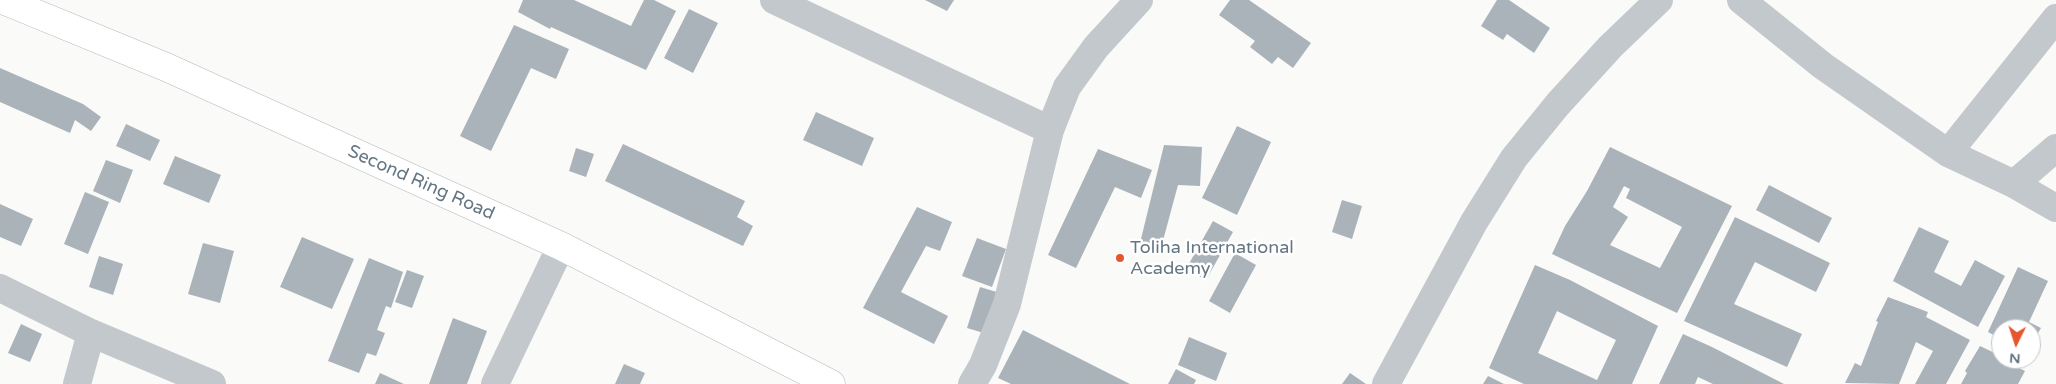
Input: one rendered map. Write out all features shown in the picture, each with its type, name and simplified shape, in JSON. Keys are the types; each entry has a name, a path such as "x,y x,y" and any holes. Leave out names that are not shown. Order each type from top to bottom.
{"main road":[{"name":"Second Ring Road","path":"2,0 166,67 561,246 831,384"}],"street":[{"path":"774,0 1050,130"},
{"path":"972,384 983,365 1007,304 1050,130 1067,87 1096,47 1139,0"},
{"path":"1386,384 1474,222 1514,158 1558,104 1610,47 1659,0"},
{"path":"1741,0 1823,66 1948,153 2014,184 2056,208"},
{"path":"1948,153 2056,18"},
{"path":"2014,184 2056,148"},
{"path":"495,384 561,246"},
{"path":"0,288 91,333 212,384"},
{"path":"77,384 91,333"}],"building":[{"path":"523,0 574,0 631,26 644,0 654,0 676,11 646,70 551,27 550,29 518,12"},
{"path":"925,0 954,0 947,11"},
{"path":"1230,0 1249,0 1311,43 1293,68 1278,57 1272,64 1250,47 1255,41 1219,15"},
{"path":"1497,0 1509,0 1550,28 1534,53 1507,34 1503,40 1481,26"},
{"path":"689,9 718,23 693,73 664,58"},
{"path":"514,25 569,49 556,79 531,68 491,151 460,136"},
{"path":"0,68 83,104 101,117 91,131 75,120 70,133 0,102"},
{"path":"816,112 874,138 862,166 803,140"},
{"path":"126,124 160,140 150,161 116,146"},
{"path":"1237,126 1271,142 1237,215 1202,198"},
{"path":"623,144 745,201 737,217 753,226 743,246 605,181"},
{"path":"1164,145 1202,147 1200,186 1178,185 1161,248 1140,243"},
{"path":"1610,147 1732,206 1677,313 1552,254 1565,226 1587,191","holes":["1624,186 1630,189 1626,198 1682,227 1660,268 1610,245 1628,217 1613,207"]},
{"path":"576,148 594,154 586,177 569,171"},
{"path":"1098,149 1152,170 1141,198 1115,187 1076,268 1048,255"},
{"path":"175,156 221,175 209,203 163,184"},
{"path":"106,160 133,170 120,203 93,191"},
{"path":"1769,185 1832,218 1819,243 1756,210"},
{"path":"85,192 109,202 88,254 64,244"},
{"path":"1342,200 1362,206 1352,239 1332,232"},
{"path":"0,204 33,219 21,246 0,237"},
{"path":"917,207 952,222 940,251 926,246 901,292 948,316 934,344 863,308"},
{"path":"1735,217 1830,263 1816,292 1755,262 1734,304 1802,334 1787,367 1684,321"},
{"path":"1213,221 1233,232 1206,280 1186,269"},
{"path":"1919,227 1949,241 1934,272 1961,286 1975,260 2005,276 1978,327 1893,281"},
{"path":"302,237 354,259 332,309 280,287"},
{"path":"977,238 1006,249 992,287 962,276"},
{"path":"203,243 234,251 220,303 188,294"},
{"path":"1235,253 1256,265 1230,313 1209,301"},
{"path":"99,256 123,264 113,295 89,287"},
{"path":"369,258 403,272 391,308 386,306 377,330 385,333 376,356 367,353 359,373 328,361"},
{"path":"1535,265 1570,280 1658,326 1632,384 1524,384 1489,368","holes":["1557,311 1616,340 1597,380 1538,353"]},
{"path":"2018,267 2048,281 2030,319 1994,319"},
{"path":"407,270 424,276 412,308 395,302"},
{"path":"980,287 1000,293 987,334 967,328"},
{"path":"1888,297 1928,312 1926,317 1970,340 1946,384 1915,384 1933,351 1916,342 1899,384 1845,383 1855,363 1861,366 1878,322 1876,321"},
{"path":"453,318 487,331 467,384 429,384"},
{"path":"21,324 42,334 30,362 8,353"},
{"path":"1023,330 1130,384 1011,384 998,378"},
{"path":"1683,334 1784,384 1713,384 1698,377 1695,384 1659,384"},
{"path":"1189,337 1227,353 1216,381 1178,365"},
{"path":"1980,346 1991,351 1991,369 2021,369 2025,371 2018,384 1961,384 1967,373 1965,371"},
{"path":"624,364 645,373 640,384 615,384"},
{"path":"1176,369 1196,380 1194,384 1168,384"},
{"path":"380,373 404,384 375,384"},
{"path":"1350,373 1366,384 1342,384"},
{"path":"1488,376 1504,384 1483,384"}],"place":[{"name":"Toliha International Academy","path":"1120,258"}]}
